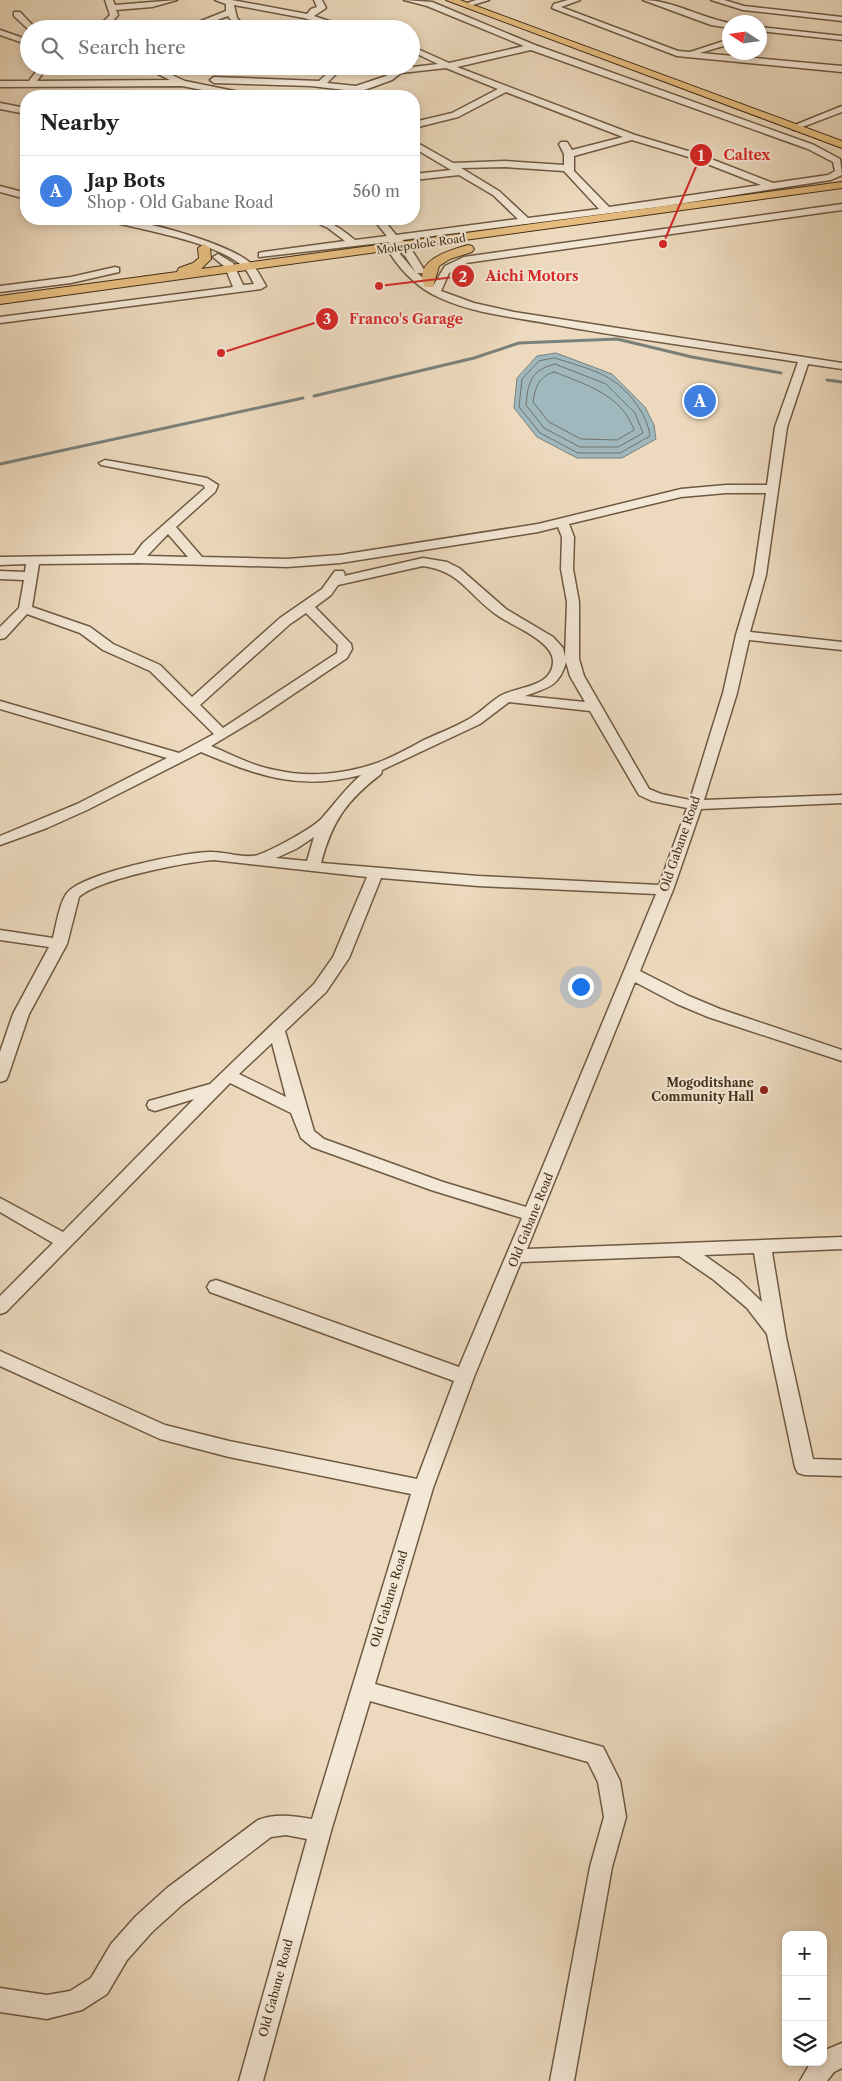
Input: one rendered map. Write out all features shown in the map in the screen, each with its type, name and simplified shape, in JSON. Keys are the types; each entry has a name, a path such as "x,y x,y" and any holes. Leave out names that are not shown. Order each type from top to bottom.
{"main road":[{"path":"452,0 842,145"},
{"name":"Molepolole Road","path":"0,310 255,277 399,247 842,185"},
{"name":"Molepolole Road","path":"399,247 468,249 842,195"},
{"path":"666,203 687,207"},
{"path":"162,278 202,262 206,255 204,248"},
{"path":"432,288 428,273 433,263 468,249"},
{"name":"Molepolole Road","path":"0,300 162,278 235,279"}],"street":[{"path":"111,20 114,15 110,4 152,5 173,0"},
{"path":"219,0 319,20"},
{"path":"309,17 314,11 322,8 318,0"},
{"path":"263,255 354,244 399,247 525,220 666,203 831,177 840,172 837,160 812,147 532,47 428,4 408,0"},
{"path":"466,5 485,0"},
{"path":"576,0 556,6 556,8 668,50 687,54 842,69"},
{"path":"647,0 722,24"},
{"path":"715,0 743,8 842,19"},
{"path":"230,1 230,13 234,20"},
{"path":"210,20 230,13"},
{"path":"17,14 23,20"},
{"path":"475,23 494,16"},
{"path":"767,31 842,38"},
{"path":"0,32 20,39"},
{"path":"687,54 722,43"},
{"path":"420,67 448,66 532,47"},
{"path":"555,55 577,47"},
{"path":"566,51 583,61 586,66"},
{"path":"420,52 448,66 632,137 695,156 773,186"},
{"path":"30,84 37,75"},
{"path":"165,75 198,90"},
{"path":"204,90 221,75"},
{"path":"322,84 331,75"},
{"path":"214,80 322,84 356,89 393,75"},
{"path":"0,84 182,83"},
{"path":"420,124 455,115 506,89"},
{"path":"1,108 20,110"},
{"path":"794,127 842,109"},
{"path":"569,154 632,137"},
{"path":"564,144 569,154 568,168 572,176 606,210"},
{"path":"420,148 496,193 525,220"},
{"path":"451,166 505,164 568,168"},
{"path":"420,176 460,172"},
{"path":"0,189 20,194"},
{"path":"432,288 450,265 464,260 842,206"},
{"path":"642,224 652,232"},
{"path":"142,225 217,249 239,260 255,277"},
{"path":"329,225 354,244"},
{"path":"382,225 399,247 416,279 459,301 500,311 611,331 842,366"},
{"path":"0,320 235,279 225,261 192,241"},
{"path":"0,289 71,280 115,270"},
{"name":"Old Gabane Road","path":"251,2081 320,1831 422,1488 465,1377 665,890 695,805 730,693 743,634 760,575 781,427 804,360"},
{"path":"105,463 207,482 212,485 211,489 147,546 138,559"},
{"path":"0,561 138,559 287,563 340,559 562,523 615,507 681,493 726,489 771,490"},
{"path":"313,866 327,822 358,784 382,766 476,721 506,698 548,683 566,660 573,602 567,569 568,537 562,523"},
{"path":"169,527 198,560"},
{"path":"411,548 423,562"},
{"path":"193,704 285,621 321,598 343,567 340,559"},
{"path":"0,635 25,609 33,560"},
{"path":"334,582 423,562 443,565 455,571 492,606 533,630 556,648 577,676 644,792 657,798 695,805 842,799"},
{"path":"0,575 30,576"},
{"path":"0,841 97,802 179,757 201,748 342,655 345,649 337,637 314,612 306,608"},
{"path":"25,609 85,630 108,647 155,668 222,734"},
{"path":"533,630 558,631 569,626 572,622"},
{"path":"743,634 842,646"},
{"path":"506,698 595,707"},
{"path":"0,705 179,757"},
{"path":"201,748 254,769 286,776 315,779 342,776 382,766"},
{"path":"315,779 330,790 341,803"},
{"path":"257,860 291,846 327,822"},
{"path":"0,1076 21,1014 59,944 72,896 86,885 99,880 191,857 214,856 376,873 478,881 665,890"},
{"path":"0,1307 228,1075 320,988 341,958 376,873"},
{"path":"0,935 59,944"},
{"path":"631,973 683,1000 714,1013 842,1056"},
{"path":"276,1029 298,1110 307,1134 318,1143 437,1186 533,1214"},
{"path":"228,1075 298,1110"},
{"path":"155,1105 216,1087"},
{"path":"0,1204 64,1241"},
{"path":"516,1256 842,1243"},
{"path":"762,1247 777,1337 805,1468 842,1468"},
{"path":"682,1249 751,1298 777,1337"},
{"path":"216,1287 465,1377"},
{"path":"0,1358 160,1431 229,1449 422,1488"},
{"path":"362,1690 595,1754 609,1781 615,1817 601,1867 562,2081"},
{"path":"0,2000 47,2007 74,2002 99,1986 119,1952 144,1924 175,1896 266,1827 286,1825 320,1831"},
{"path":"812,2081 825,2063 842,2055"}],"water":[{"path":"556,353 612,374 645,407 654,425 656,439 622,458 577,458 537,437 514,408 517,378 537,356"}],"waterway":[{"path":"314,396 474,358 519,343 617,339 692,357 781,373"},
{"path":"827,380 842,382"},
{"path":"0,464 303,398"}],"place":[{"name":"Caltex","path":"663,244"},
{"name":"Aichi Motors","path":"379,286"},
{"name":"Franco's Garage","path":"221,353"},
{"name":"Jap Bots","path":"700,401"},
{"name":"Mogoditshane Community Hall","path":"764,1090"}]}
